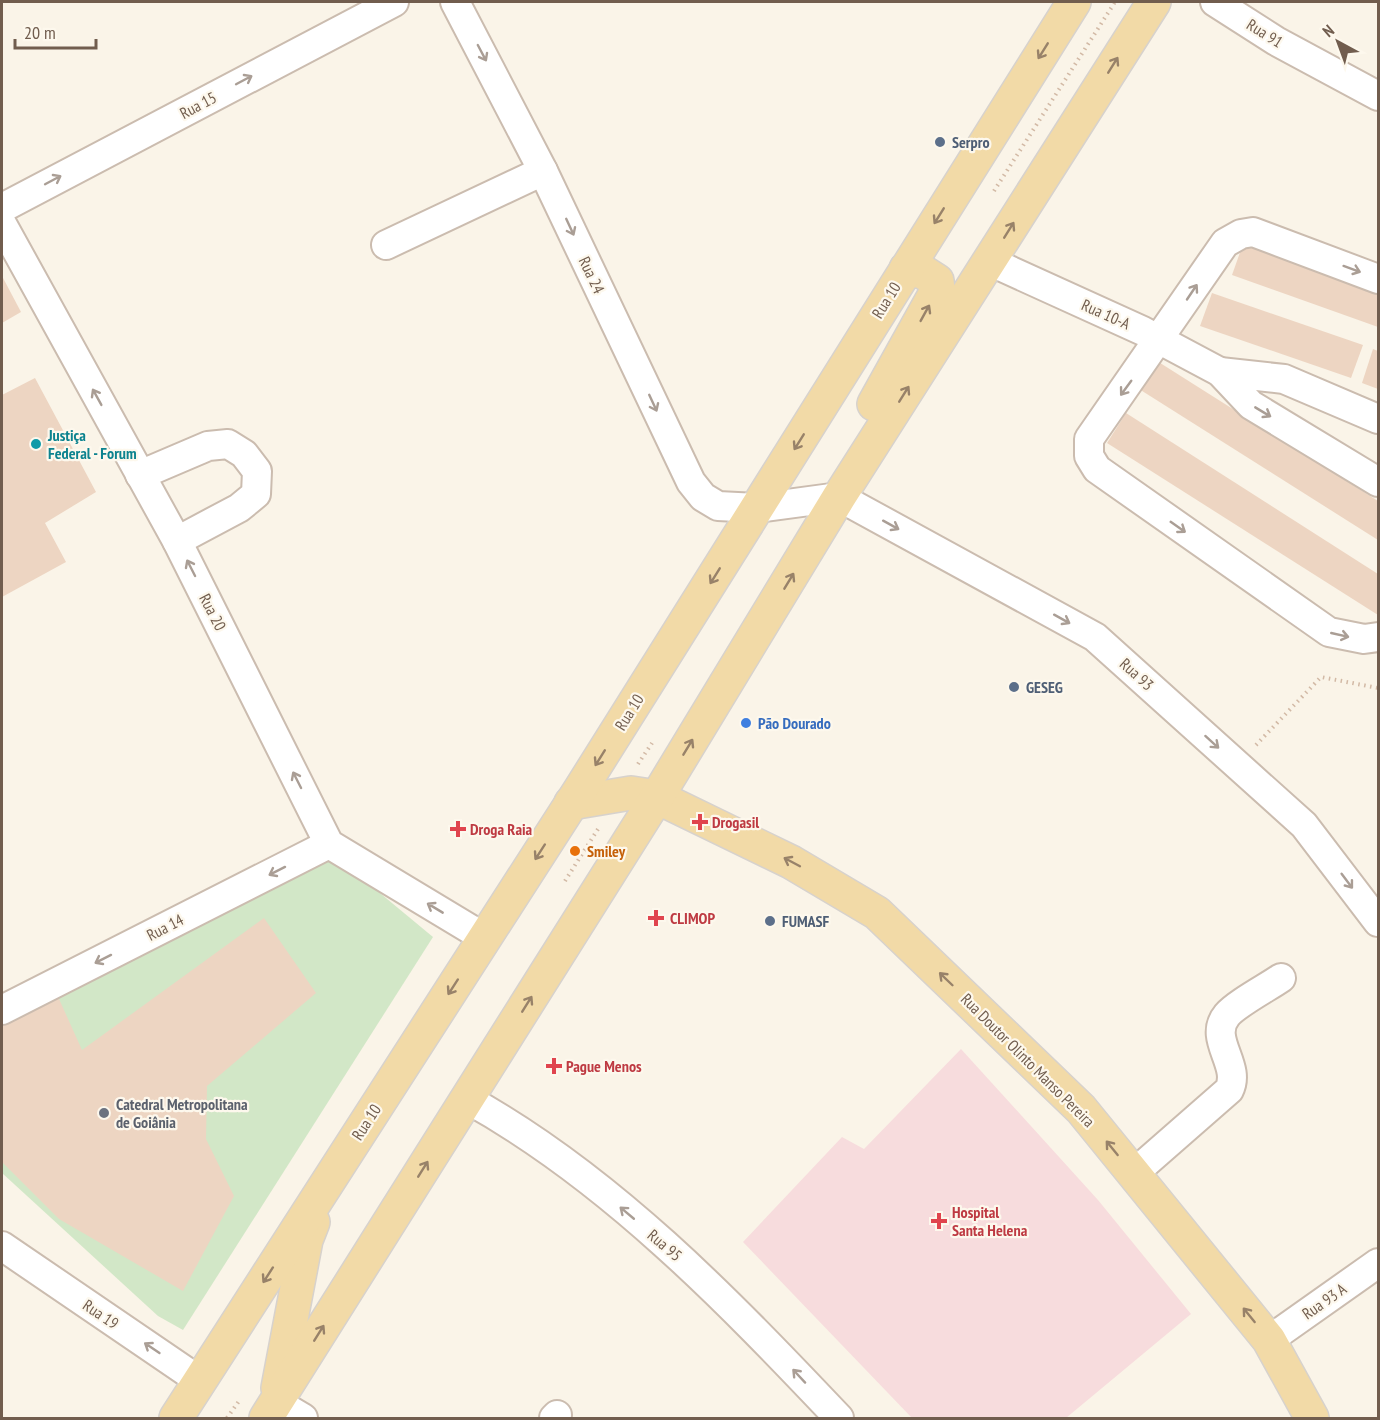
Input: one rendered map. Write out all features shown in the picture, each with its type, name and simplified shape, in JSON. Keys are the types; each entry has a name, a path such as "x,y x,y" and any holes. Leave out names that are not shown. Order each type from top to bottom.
{"main road":[{"name":"Rua 10","path":"176,1419 571,803 1074,2"},
{"path":"271,1410 657,797 839,497 1154,2"},
{"path":"861,462 870,410 938,290 937,281 923,272 906,268"},
{"path":"571,803 619,795 657,797"},
{"name":"Rua Doutor Olinto Manso Pereira","path":"657,797 791,862 878,913 1081,1109 1269,1340 1312,1419"},
{"path":"271,1410 306,1240 330,1178"}],"street":[{"name":"Rua 15","path":"2,208 394,2"},
{"name":"Rua 24","path":"455,2 543,171 690,482 703,497 718,506 757,508 839,497"},
{"name":"Rua 91","path":"1215,2 1276,41 1378,96"},
{"path":"386,245 543,171"},
{"name":"Rua 20","path":"2,224 177,541 329,844"},
{"path":"1378,279 1253,232 1240,234 1225,243 1151,336 1089,439 1089,456 1097,469 1329,632 1364,639 1378,637"},
{"name":"Rua 10-A","path":"989,261 1151,336 1220,372"},
{"path":"1220,372 1284,379 1378,419"},
{"path":"1220,372 1251,405 1378,482"},
{"path":"140,475 208,446 228,444 244,454 257,471 256,494 240,508 177,541"},
{"name":"Rua 93","path":"839,497 1095,637 1304,825 1378,922"},
{"path":"329,844 485,938"},
{"name":"Rua 14","path":"2,1010 329,844"},
{"path":"1133,1174 1229,1090 1234,1080 1220,1036 1226,1015 1281,978"},
{"name":"Rua 95","path":"467,1099 499,1116 555,1156 691,1267 839,1419"},
{"name":"Rua 19","path":"2,1246 200,1381"},
{"name":"Rua 93 A","path":"1269,1340 1378,1263"},
{"path":"271,1410 303,1419"}],"path":[{"path":"987,201 1114,2"},
{"path":"1237,765 1321,677 1378,688"},
{"path":"561,888 657,735"},
{"path":"227,1419 240,1399"}],"shaded area":[{"name":"Hospital Santa Helena","path":"961,1049 1098,1200 1191,1314 1066,1418 912,1418 743,1242 842,1137 864,1149"}],"green space":[{"path":"334,855 433,937 183,1330 158,1316 2,1173 2,1019"}],"building":[{"path":"1243,244 1378,292 1378,327 1232,275"},
{"path":"2,276 21,312 2,323"},
{"path":"1212,293 1363,345 1351,378 1200,326"},
{"path":"1373,349 1378,351 1378,389 1362,383"},
{"path":"1157,361 1378,501 1378,540 1139,389"},
{"name":"Justiça Federal - Forum","path":"35,378 96,492 45,523 66,562 2,597 2,395"},
{"path":"1126,413 1378,574 1378,615 1107,443"},
{"name":"Catedral Metropolitana de Goiânia","path":"264,918 316,993 207,1086 206,1139 234,1196 183,1291 59,1219 2,1162 2,1016 55,990 82,1050"}],"place":[{"name":"Serpro","path":"940,142"},
{"name":"Justiça Federal - Forum","path":"36,444"},
{"name":"GESEG","path":"1014,687"},
{"name":"Pão Dourado","path":"746,723"},
{"name":"Drogasil","path":"700,822"},
{"name":"Droga Raia","path":"458,829"},
{"name":"Smiley","path":"575,851"},
{"name":"CLIMOP","path":"656,918"},
{"name":"FUMASF","path":"770,921"},
{"name":"Pague Menos","path":"554,1066"},
{"name":"Catedral Metropolitana de Goiânia","path":"104,1113"},
{"name":"Hospital Santa Helena","path":"939,1221"}]}
